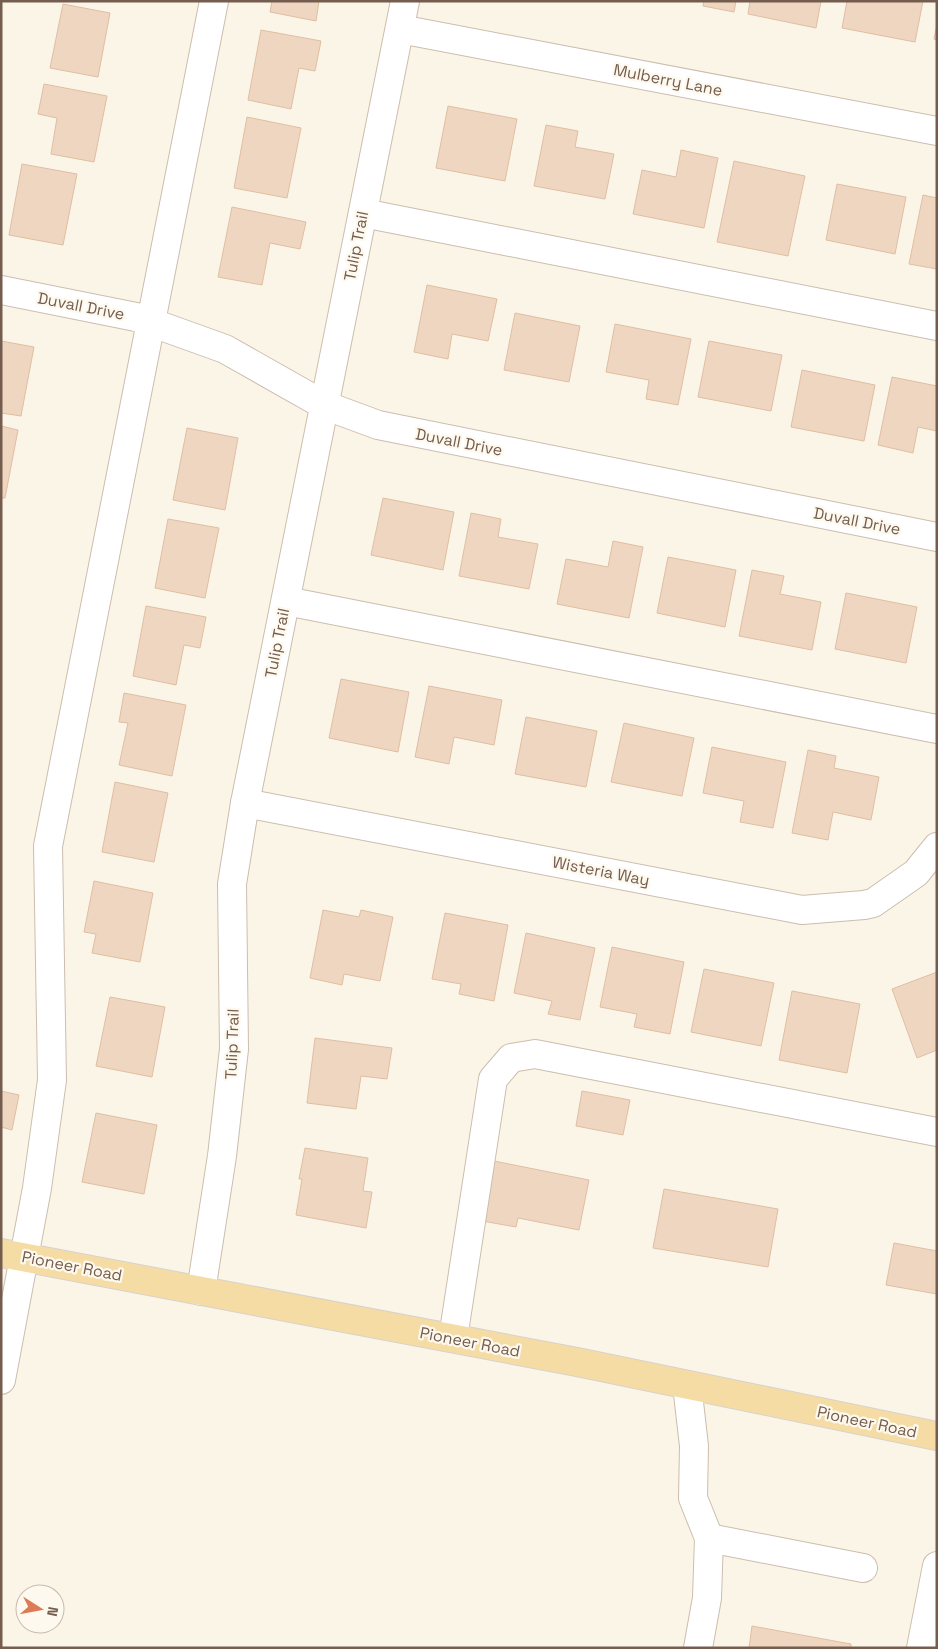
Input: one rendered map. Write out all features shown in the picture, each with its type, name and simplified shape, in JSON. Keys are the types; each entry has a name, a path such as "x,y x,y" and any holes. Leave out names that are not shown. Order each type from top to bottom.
{"main road":[{"name":"Pioneer Road","path":"12,1255 453,1338 937,1436"}],"street":[{"path":"1,1380 12,1255 37,1188 52,1080 48,846 214,1"},
{"name":"Tulip Trail","path":"201,1291 222,1156 234,1049 232,884 245,803 405,1"},
{"name":"Mulberry Lane","path":"400,29 937,131"},
{"path":"363,213 937,326"},
{"name":"Duvall Drive","path":"1,290 136,316 226,349 324,405 378,425 937,537"},
{"path":"286,601 937,729"},
{"name":"Wisteria Way","path":"245,803 802,910 873,903 916,873 937,847"},
{"path":"453,1338 493,1079 511,1058 535,1054 937,1132"},
{"path":"687,1385 694,1446 693,1498 709,1538 707,1598 698,1648"},
{"path":"709,1538 863,1568"},
{"path":"921,1648 937,1566"}],"building":[{"path":"272,1 319,1 316,21 270,12"},
{"path":"704,1 736,1 734,12 703,6"},
{"path":"750,1 821,1 816,28 748,14"},
{"path":"847,1 923,1 915,42 842,28"},
{"path":"63,4 110,13 98,77 50,68"},
{"path":"937,24 937,40 934,39"},
{"path":"261,30 321,41 315,71 299,68 291,109 248,100"},
{"path":"44,84 107,96 94,162 51,154 57,118 38,114"},
{"path":"448,106 517,119 505,181 436,168"},
{"path":"247,117 301,128 287,198 234,188"},
{"path":"546,125 578,131 575,147 614,154 605,199 534,186"},
{"path":"681,150 718,158 704,228 633,214 642,170 676,177"},
{"path":"734,161 805,176 788,256 717,242"},
{"path":"22,164 77,174 63,245 9,235"},
{"path":"837,184 906,197 895,254 826,240"},
{"path":"923,195 937,198 937,269 909,264"},
{"path":"232,207 306,222 300,249 270,243 262,285 218,277"},
{"path":"427,285 497,299 488,341 452,334 448,359 414,352"},
{"path":"515,313 580,326 569,382 504,370"},
{"path":"615,324 691,339 678,405 646,399 649,380 606,372"},
{"path":"1,341 34,347 21,416 1,413"},
{"path":"709,341 782,355 771,411 698,397"},
{"path":"802,370 875,385 864,441 791,427"},
{"path":"892,377 937,386 937,431 918,427 913,453 878,445"},
{"path":"1,426 18,430 5,498 1,498"},
{"path":"187,428 238,438 225,510 173,500"},
{"path":"383,498 454,512 443,570 371,555"},
{"path":"471,513 501,519 498,537 538,544 529,589 459,576"},
{"path":"168,519 219,528 205,598 155,588"},
{"path":"613,541 643,547 629,618 557,604 566,559 608,567"},
{"path":"668,557 736,570 725,627 657,613"},
{"path":"752,570 784,576 780,594 821,602 812,650 739,636"},
{"path":"846,593 917,607 906,663 835,649"},
{"path":"146,606 206,617 200,648 184,645 176,685 133,676"},
{"path":"341,679 409,692 398,752 329,738"},
{"path":"429,686 502,700 494,745 454,737 449,764 415,757"},
{"path":"124,693 186,705 172,776 119,765 128,723 119,722"},
{"path":"526,717 597,731 586,787 515,774"},
{"path":"624,723 694,738 682,796 611,782"},
{"path":"712,747 786,762 773,828 740,822 744,801 703,793"},
{"path":"808,750 836,756 834,768 879,777 871,820 833,812 828,840 792,833"},
{"path":"115,782 168,793 154,862 102,852"},
{"path":"94,881 153,893 140,962 92,953 96,934 84,932"},
{"path":"323,910 359,917 361,910 393,917 380,981 344,974 342,985 310,978"},
{"path":"445,913 508,925 494,1001 459,994 461,984 432,979"},
{"path":"526,933 595,948 580,1020 548,1014 552,1001 514,993"},
{"path":"612,947 684,962 670,1034 634,1027 637,1014 600,1007"},
{"path":"704,969 774,983 761,1046 691,1032"},
{"path":"937,972 937,1050 917,1058 892,989"},
{"path":"792,991 860,1004 847,1073 779,1060"},
{"path":"110,997 165,1007 152,1077 96,1066"},
{"path":"315,1038 392,1048 387,1079 361,1076 356,1109 307,1103"},
{"path":"1,1091 19,1095 12,1130 1,1127"},
{"path":"582,1091 630,1100 623,1135 576,1126"},
{"path":"96,1113 157,1125 144,1194 82,1182"},
{"path":"305,1148 368,1158 363,1191 372,1192 366,1228 296,1215 302,1179 299,1179"},
{"path":"494,1161 589,1180 579,1230 518,1218 516,1227 482,1221"},
{"path":"664,1189 778,1209 768,1267 653,1248"},
{"path":"894,1243 937,1251 937,1294 886,1285"},
{"path":"752,1626 851,1644 851,1648 749,1648"}]}
